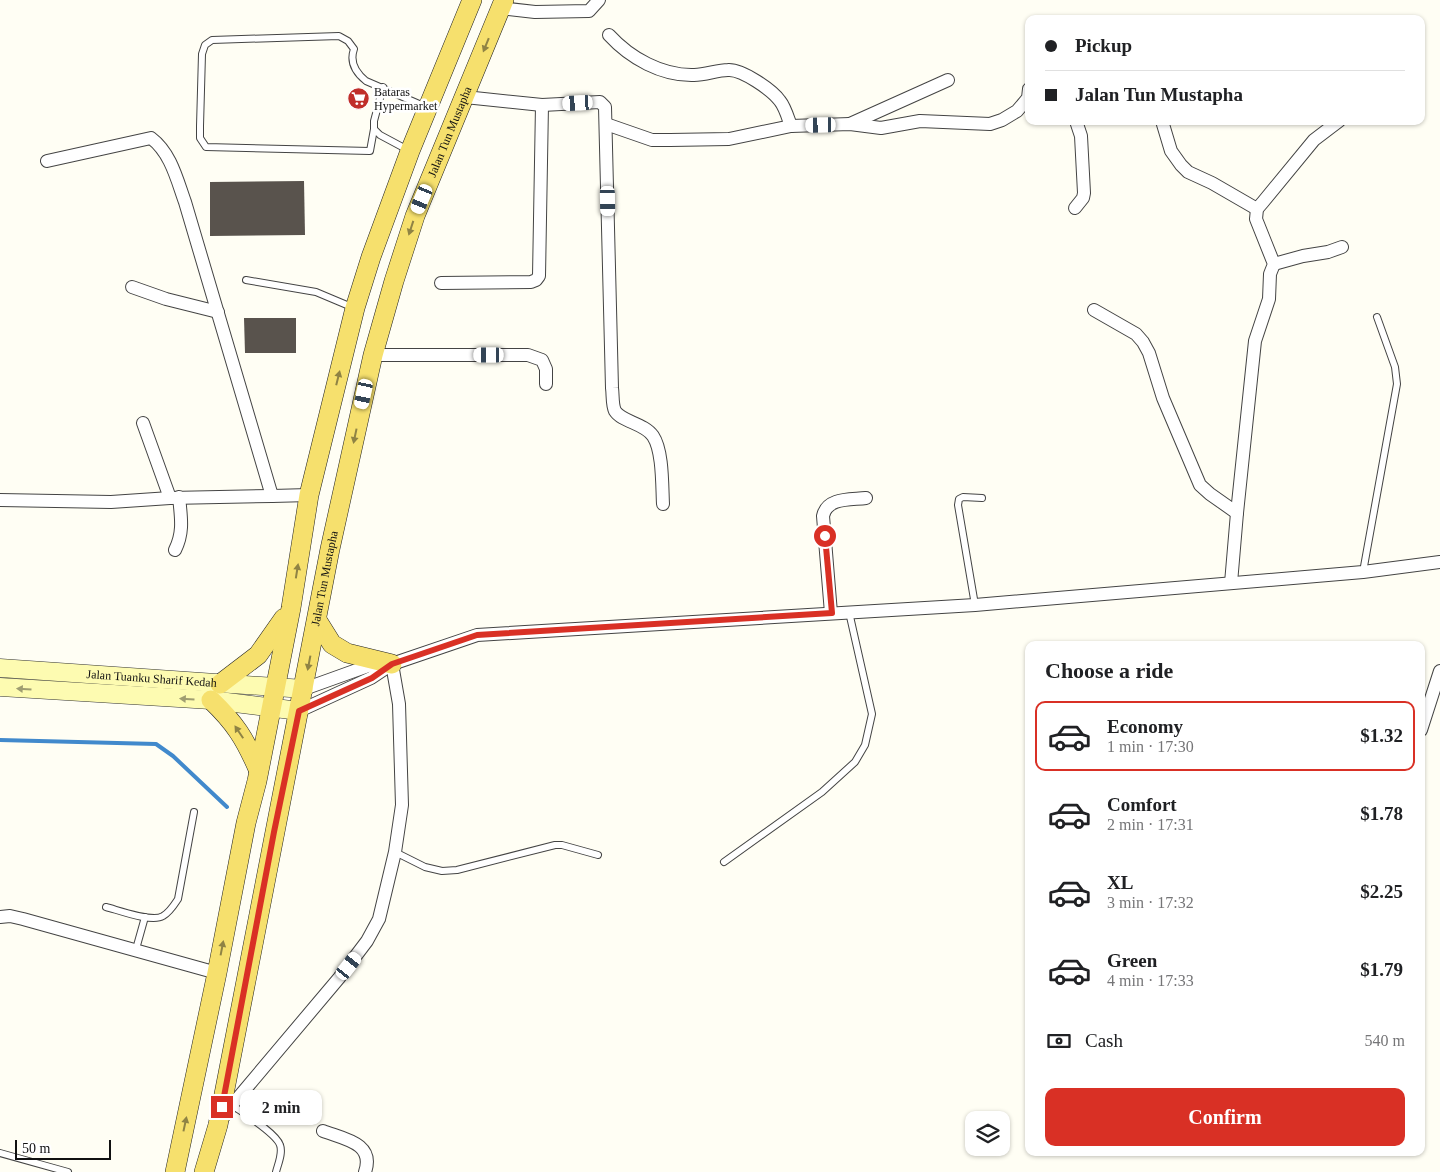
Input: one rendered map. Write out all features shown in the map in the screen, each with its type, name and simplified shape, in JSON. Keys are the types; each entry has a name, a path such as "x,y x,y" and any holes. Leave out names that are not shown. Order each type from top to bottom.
{"main road":[{"path":"175,1172 291,608 309,495 355,308 410,151 472,0"},
{"name":"Jalan Tun Mustapha","path":"204,1172 218,1125 330,549 373,356 415,216 502,4"},
{"path":"220,684 258,655 291,608"},
{"path":"317,620 332,644 347,653 392,664"},
{"name":"Jalan Tuanku Sharif Kedah","path":"0,668 304,690"},
{"name":"Jalan Tuanku Sharif Kedah","path":"0,688 210,700 299,711"},
{"path":"210,700 236,726 247,744 257,775"}],"street":[{"path":"502,4 535,12 589,11 599,0"},
{"path":"609,35 630,55 650,65 671,72 694,75 730,69 746,74 781,101 791,126"},
{"path":"850,124 948,80"},
{"path":"465,97 542,105 600,102 605,107 614,409 619,415 648,429 654,436 658,446 663,504"},
{"path":"606,124 652,140 728,139 791,126 850,124 881,128 920,121 990,124 1002,120 1017,111 1025,102"},
{"path":"441,283 531,282 539,276 542,105"},
{"path":"1075,208 1083,198 1084,193 1081,136 1077,125"},
{"path":"1163,125 1171,151 1181,166 1188,172 1212,183 1257,209"},
{"path":"1231,583 1255,341 1269,299 1270,274 1274,264 1256,219 1257,209 1314,140 1334,125"},
{"path":"47,161 151,138 160,145 169,159 185,202 272,496"},
{"path":"1274,264 1342,247"},
{"path":"132,287 166,299 218,312"},
{"path":"1094,310 1136,334 1142,342 1149,353 1164,398 1200,484 1210,494 1237,513"},
{"path":"373,356 528,355 542,360 546,368 546,384"},
{"path":"142,423 175,498 182,528 180,540 175,550"},
{"path":"0,500 111,502 175,498 309,495"},
{"path":"832,613 824,511 834,502 866,498"},
{"path":"304,690 368,666 392,664 477,635 975,605 1363,572 1440,562"},
{"path":"299,711 372,678 392,664"},
{"path":"218,1125 232,1105 339,978 367,942 380,919 395,852 402,805 399,704 392,664"},
{"path":"1425,718 1440,671"},
{"path":"0,917 10,916 23,919 217,973"},
{"path":"323,1131 355,1143 363,1149 367,1157 365,1172"}],"lane":[{"path":"384,87 374,122 370,151 206,147 200,138 202,54 205,45 212,40 339,36 348,41 354,49 352,53 354,69 358,75 366,81 384,87 427,107"},
{"path":"374,129 380,136 410,151"},
{"path":"246,280 316,292 355,308"},
{"path":"1363,572 1397,384 1395,367 1377,317"},
{"path":"975,605 958,505 962,497 982,498"},
{"path":"724,862 822,792 855,762 864,746 872,714 849,612"},
{"path":"106,906 151,918 162,917 172,909 178,899 194,812"},
{"path":"395,852 426,867 442,871 472,868 555,845 562,845 598,855"},
{"path":"136,949 145,917"},
{"path":"232,1105 255,1121 279,1143 281,1150 276,1172"},
{"path":"0,1153 68,1172"}],"building":[{"path":"304,181 305,235 210,236 210,182"},
{"path":"244,318 296,318 296,353 245,353"}],"waterway":[{"path":"0,740 156,744 173,756 227,807"}],"place":[{"name":"Bataras Hypermarket","path":"358,99"}],"route":[{"path":"222,1107 299,711 372,678 392,664 477,635 832,613 825,536"}]}
